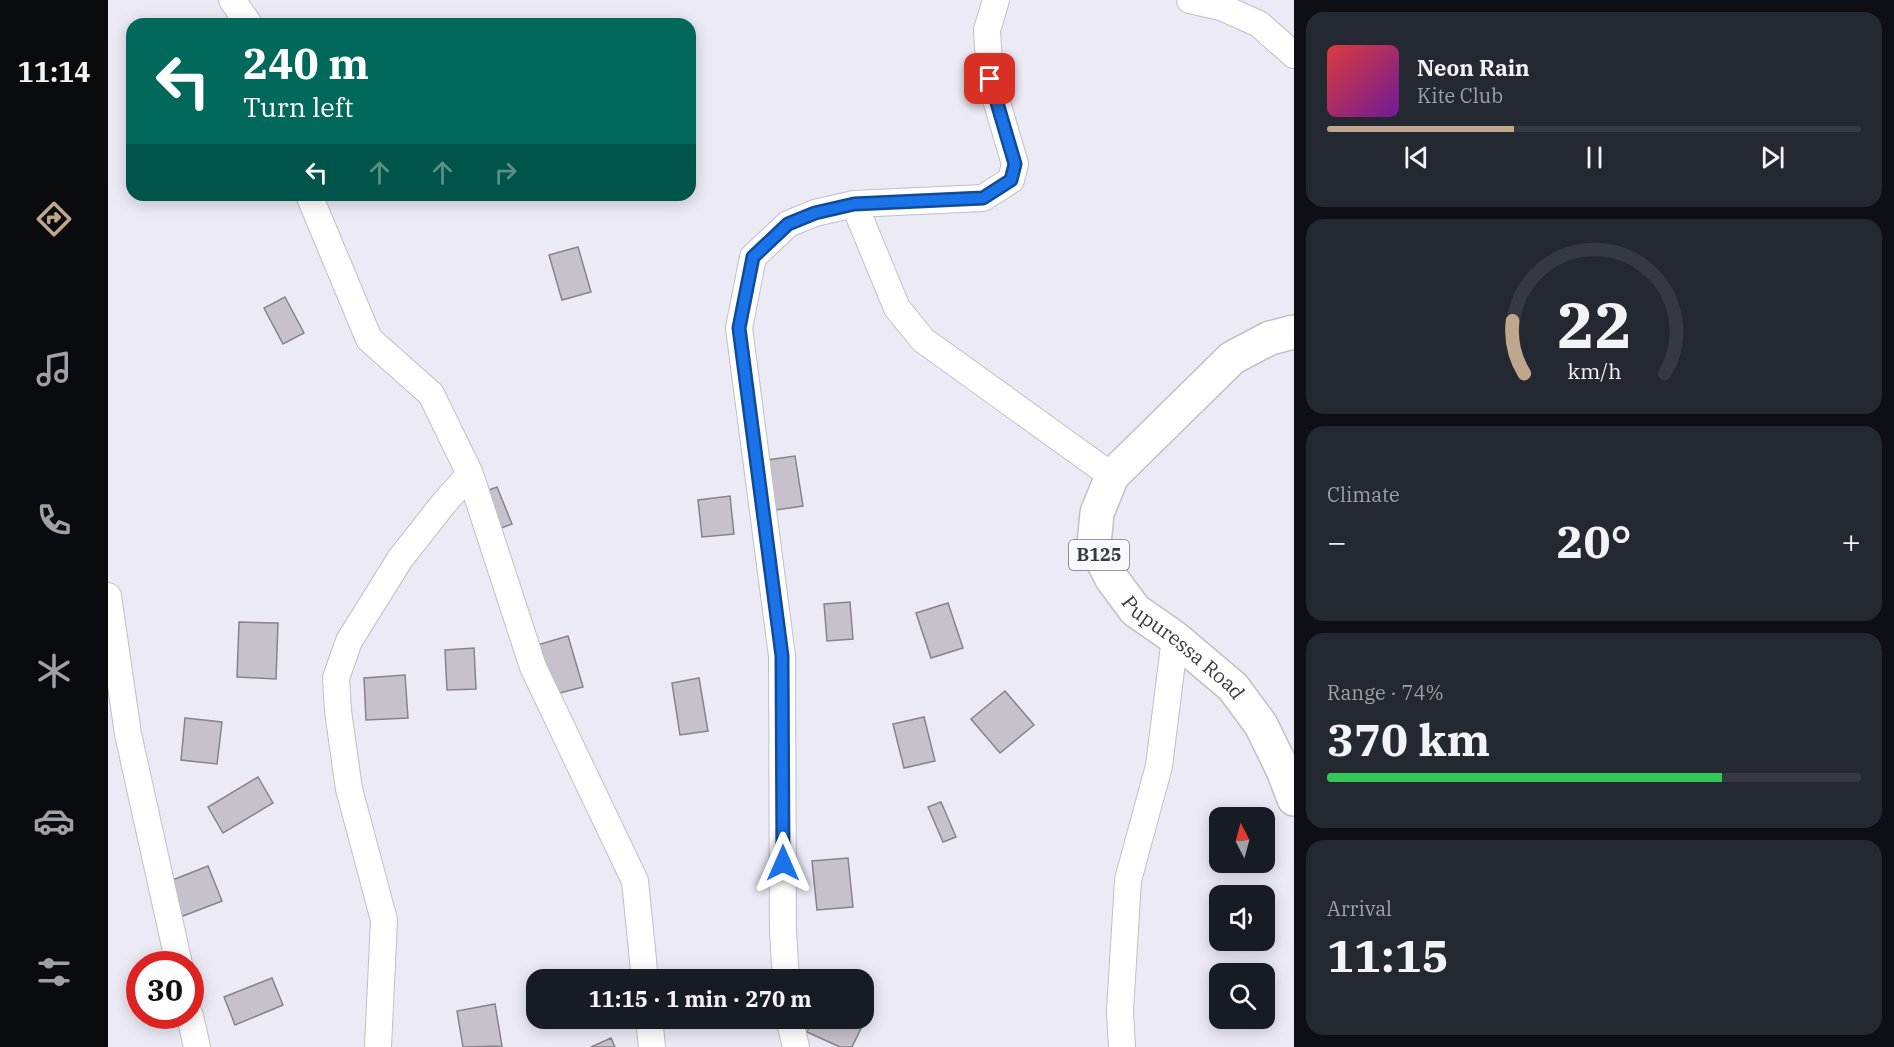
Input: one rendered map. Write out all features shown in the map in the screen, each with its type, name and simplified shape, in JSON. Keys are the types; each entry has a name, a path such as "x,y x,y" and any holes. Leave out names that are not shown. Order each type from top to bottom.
{"main road":[{"name":"Pupuressa Road","path":"1294,332 1270,338 1232,358 1112,476 1097,513 1094,544 1112,579 1135,610 1175,638 1233,687 1261,725 1294,799"}],"street":[{"path":"232,0 245,18"},
{"path":"785,969 783,932 782,656 739,328 753,257 788,224 815,213 854,204 983,198 1011,180 1015,164 990,79 987,30 996,0"},
{"path":"1190,0 1221,7 1259,24 1294,55"},
{"path":"312,201 369,339 431,394 470,474 532,667 635,881 644,969"},
{"path":"854,204 897,308 923,340 1112,476"},
{"path":"378,1047 384,920 349,789 338,711 336,678 349,641 400,560 444,503 470,474"},
{"path":"108,596 128,734 176,951"},
{"path":"1122,1047 1120,1011 1128,880 1159,766 1175,638"},
{"path":"193,1029 197,1047"},
{"path":"650,1029 652,1047"},
{"path":"792,1029 796,1047"}],"building":[{"path":"578,247 591,292 562,300 549,255"},
{"path":"285,297 304,333 283,344 264,308"},
{"path":"795,456 803,506 776,510 767,460"},
{"path":"497,487 512,524 496,530 481,493"},
{"path":"730,496 734,534 702,537 698,500"},
{"path":"850,602 853,639 827,641 824,604"},
{"path":"948,603 963,648 931,658 916,613"},
{"path":"239,622 278,623 276,679 237,677"},
{"path":"568,636 583,687 548,696 534,646"},
{"path":"474,648 476,689 447,690 445,650"},
{"path":"405,675 408,718 366,720 364,678"},
{"path":"699,678 708,731 680,735 672,683"},
{"path":"1005,691 1034,725 1000,753 971,719"},
{"path":"924,717 935,761 904,768 893,724"},
{"path":"185,718 222,722 217,764 181,760"},
{"path":"258,777 273,803 223,833 208,807"},
{"path":"941,802 956,837 943,842 928,807"},
{"path":"848,858 853,907 817,910 812,861"},
{"path":"208,866 222,901 178,918 165,883"},
{"path":"272,978 283,1005 235,1025 224,997"},
{"path":"495,1004 502,1046 463,1047 457,1011"},
{"path":"808,1029 861,1029 852,1047 840,1047 807,1032"},
{"path":"611,1038 615,1047 591,1047"}],"route":[{"path":"783,863 782,656 739,328 753,257 788,224 815,213 854,204 983,198 1011,180 1015,164 990,79"}]}
